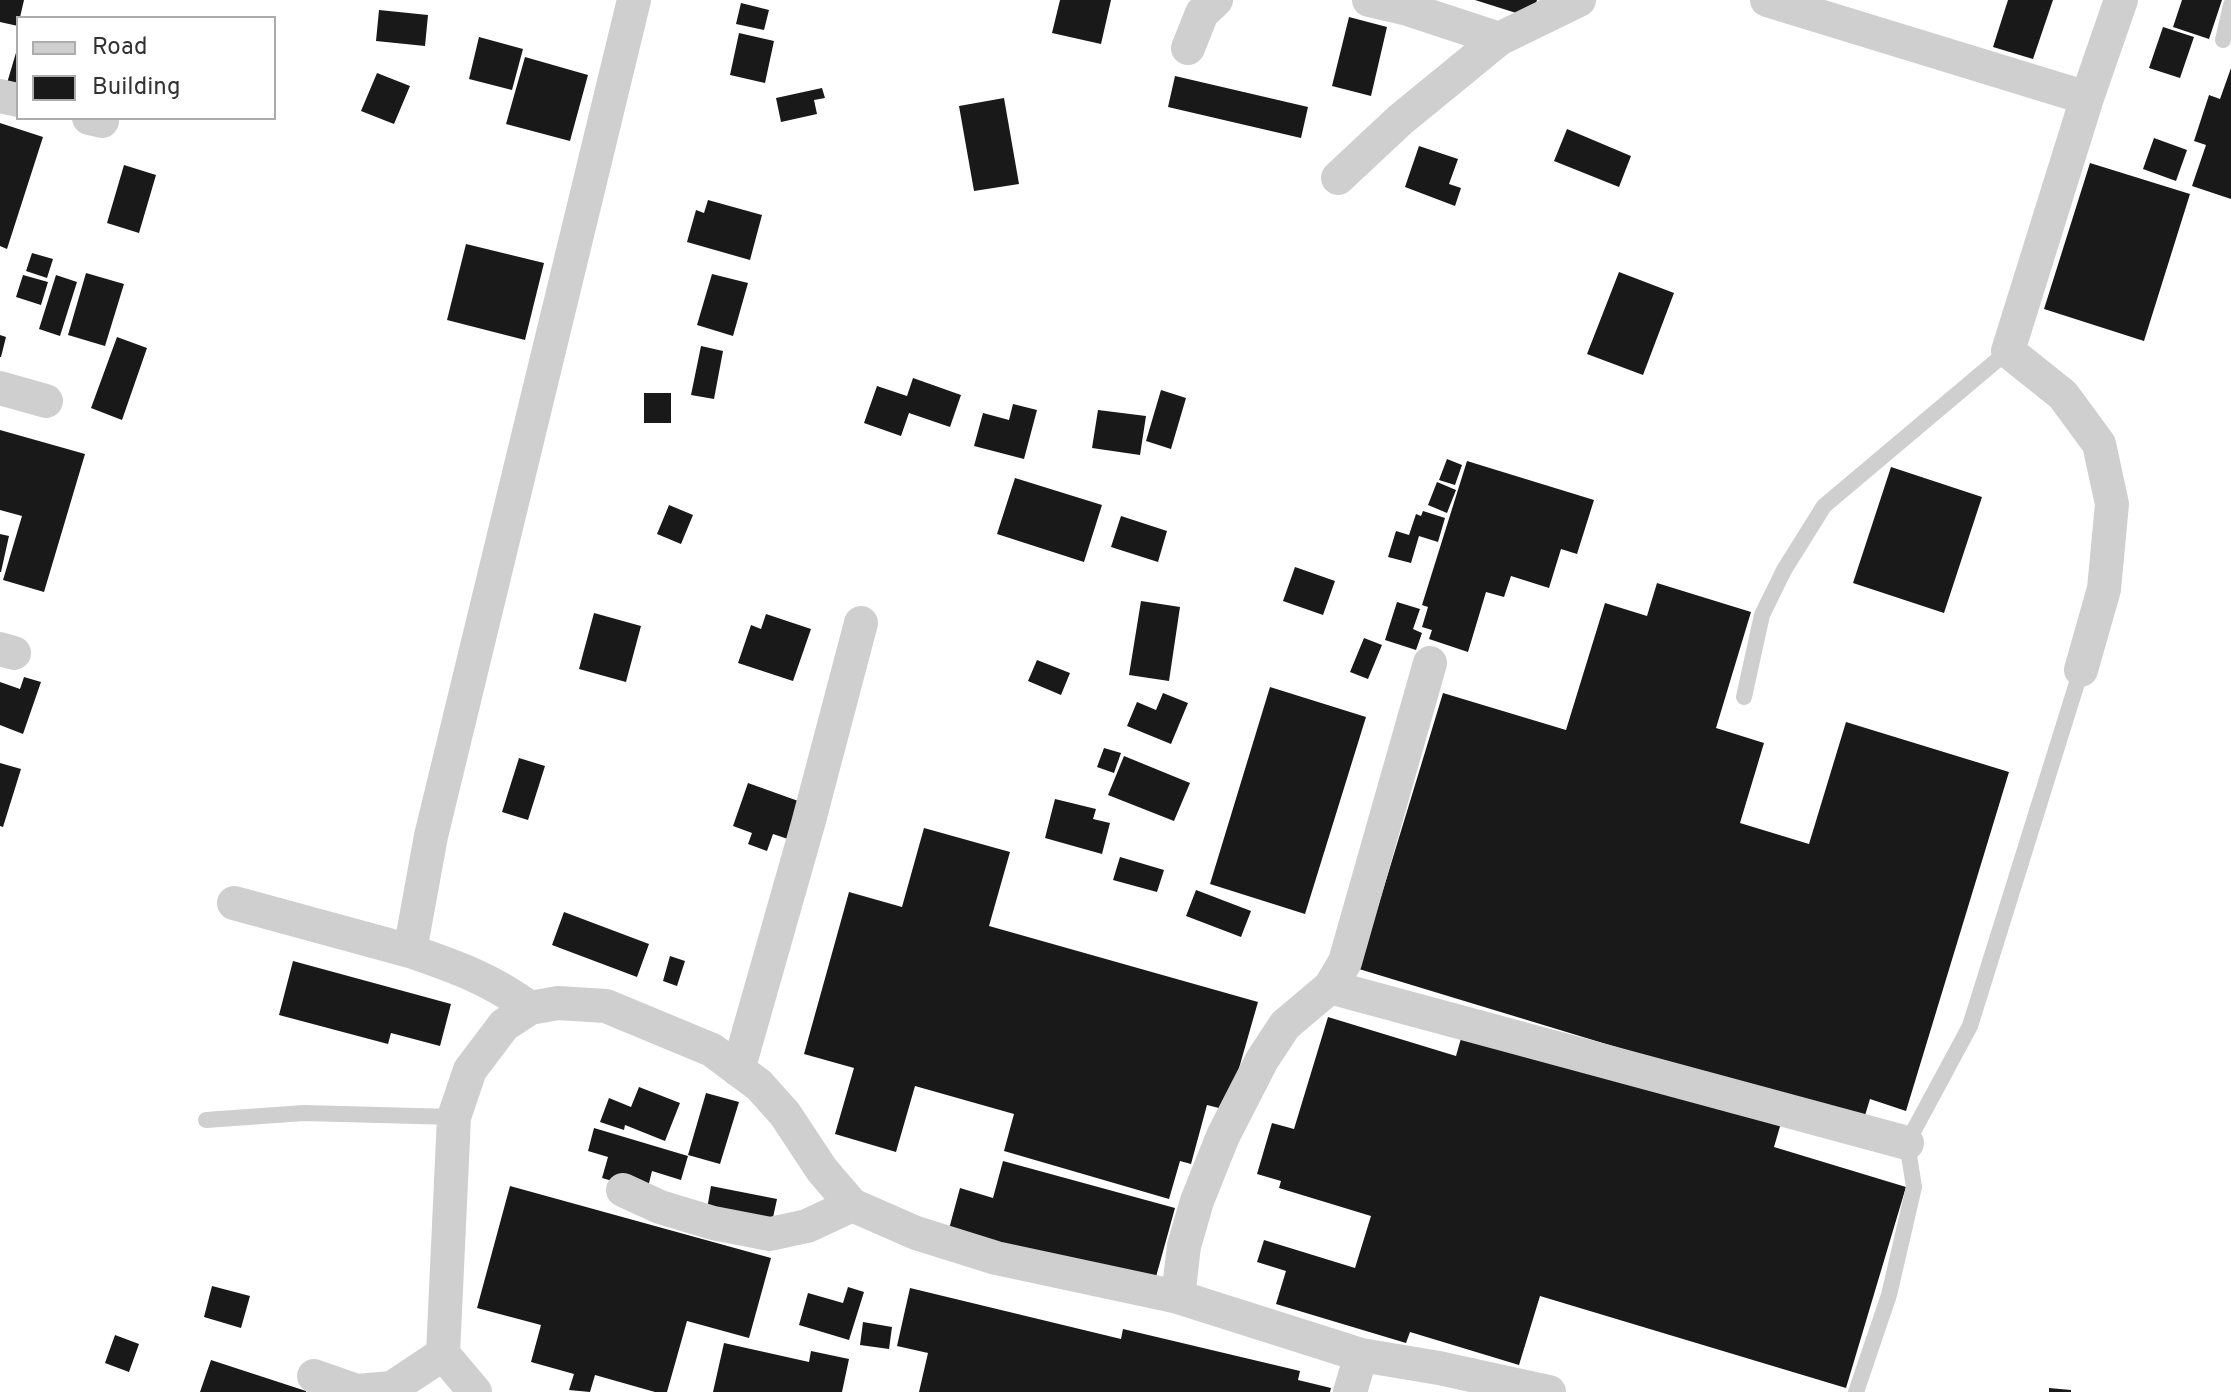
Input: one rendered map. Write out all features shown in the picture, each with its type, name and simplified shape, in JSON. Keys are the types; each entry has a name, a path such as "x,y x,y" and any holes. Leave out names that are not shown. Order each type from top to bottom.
{"street":[{"path":"410,951 435,820 634,0"},
{"path":"1188,48 1202,13 1216,0"},
{"path":"1369,0 1408,9 1499,39"},
{"path":"1338,178 1400,120 1499,39 1579,0"},
{"path":"1767,0 2087,98"},
{"path":"2081,670 2104,589 2112,504 2099,444 2063,395 2008,351 2121,0"},
{"path":"0,388 46,401"},
{"path":"738,1070 861,623"},
{"path":"1178,1297 1184,1246 1197,1201 1223,1136 1262,1060 1285,1025 1330,987 1345,962 1430,663"},
{"path":"234,903 410,951 472,972 504,989 530,1008"},
{"path":"1330,987 1907,1143"},
{"path":"475,1392 443,1354 454,1117 470,1070 504,1025 530,1008 558,1003 606,1006 712,1050 759,1085 785,1114 822,1170 852,1205 916,1233 996,1258 1178,1297 1361,1355 1549,1392"},
{"path":"623,1190 660,1207 713,1223 770,1234 807,1226 852,1205"},
{"path":"314,1376 357,1391 392,1388 443,1354"},
{"path":"1350,1392 1361,1355"}],"lane":[{"path":"2223,40 2231,5"},
{"path":"1744,697 1762,615 1784,570 1824,506 2008,351"},
{"path":"1856,1392 1889,1295 1914,1187 1907,1143 1970,1026 2081,670"},
{"path":"206,1120 304,1113 454,1117"}],"building":[{"path":"0,0 24,0 20,16 16,16 16,26 0,22"},
{"path":"1060,0 1111,0 1101,44 1052,33"},
{"path":"1475,0 1537,0 1532,18"},
{"path":"2008,0 2053,0 2033,59 1993,47"},
{"path":"2182,0 2222,0 2209,39 2173,27"},
{"path":"741,3 769,10 764,30 736,24"},
{"path":"379,10 428,15 425,46 376,41"},
{"path":"1349,17 1387,27 1371,96 1332,86"},
{"path":"2163,27 2194,37 2180,78 2149,68"},
{"path":"739,33 774,41 765,83 730,75"},
{"path":"479,37 523,49 512,90 469,79"},
{"path":"16,53 16,86 7,83"},
{"path":"525,57 588,75 570,141 506,124"},
{"path":"2231,68 2231,199 2192,186 2206,145 2194,141 2209,95 2220,99"},
{"path":"377,73 410,86 394,124 361,111"},
{"path":"1175,76 1308,107 1301,138 1168,107"},
{"path":"822,88 825,98 814,100 817,114 781,122 776,98"},
{"path":"1004,98 1019,184 974,191 959,106"},
{"path":"0,123 43,137 7,249 0,246"},
{"path":"1567,129 1631,156 1619,187 1554,161"},
{"path":"2154,138 2187,150 2176,181 2143,169"},
{"path":"1419,146 1458,159 1449,184 1461,188 1455,206 1405,187"},
{"path":"2090,163 2190,194 2144,341 2044,309"},
{"path":"124,165 156,175 139,233 107,223"},
{"path":"708,200 762,215 750,260 687,242 696,210 704,213"},
{"path":"466,244 544,263 525,340 447,320"},
{"path":"32,253 53,259 47,278 26,271"},
{"path":"1619,272 1674,293 1643,375 1587,354"},
{"path":"86,273 124,284 105,346 68,335"},
{"path":"712,274 748,283 733,336 697,325"},
{"path":"23,275 48,282 41,305 16,297"},
{"path":"56,275 77,282 60,336 39,329"},
{"path":"0,335 6,337 1,357 0,357"},
{"path":"117,337 147,348 122,420 91,408"},
{"path":"701,346 723,351 714,399 691,395"},
{"path":"913,378 961,395 950,427 909,413 901,436 864,423 877,386 907,396"},
{"path":"1161,390 1186,398 1171,449 1146,441"},
{"path":"644,393 671,393 671,423 644,423"},
{"path":"1013,404 1037,410 1024,459 974,446 983,413 1009,420"},
{"path":"1098,410 1146,416 1140,455 1092,448"},
{"path":"0,430 85,454 44,592 3,580 22,516 0,510"},
{"path":"1447,459 1462,465 1455,485 1439,480"},
{"path":"1467,461 1594,500 1577,554 1561,549 1549,588 1511,576 1504,597 1486,592 1468,652 1429,639 1432,630 1422,627 1428,607 1422,605"},
{"path":"1891,467 1982,497 1944,613 1853,583"},
{"path":"1015,478 1102,505 1084,562 997,534"},
{"path":"1437,482 1456,490 1447,513 1428,505"},
{"path":"669,505 693,515 681,544 657,534"},
{"path":"1423,511 1445,518 1438,542 1419,536 1411,563 1388,557 1396,531 1409,535 1416,514 1421,516"},
{"path":"1121,516 1167,531 1158,562 1111,547"},
{"path":"0,534 9,536 1,572 0,572"},
{"path":"1295,567 1335,581 1323,615 1283,601"},
{"path":"1657,583 1751,612 1716,728 1764,743 1740,823 1809,844 1846,722 2009,772 1906,1111 1870,1099 1863,1122 1359,969 1443,693 1566,730 1605,603 1647,616"},
{"path":"1141,601 1180,607 1169,681 1129,675"},
{"path":"1397,602 1420,609 1413,629 1422,633 1416,650 1385,640"},
{"path":"594,613 641,626 626,682 579,669"},
{"path":"766,614 811,629 793,681 738,663 751,625 761,629"},
{"path":"1364,638 1382,645 1368,679 1350,672"},
{"path":"1037,660 1070,673 1061,695 1028,681"},
{"path":"24,677 41,682 23,734 0,725 0,682 20,689"},
{"path":"1270,687 1366,717 1305,914 1210,884"},
{"path":"1163,693 1188,703 1171,744 1127,726 1137,702 1156,710"},
{"path":"1104,748 1121,753 1114,773 1097,767"},
{"path":"1124,756 1190,783 1174,821 1108,795"},
{"path":"519,758 545,766 528,820 502,812"},
{"path":"0,763 21,769 3,827 0,826"},
{"path":"748,783 801,802 788,839 773,834 767,851 748,844 752,833 733,826"},
{"path":"1055,799 1096,809 1093,819 1110,823 1102,854 1045,838"},
{"path":"924,828 1010,852 989,926 1258,1002 1227,1110 1207,1105 1191,1164 1180,1161 1169,1199 1004,1151 1014,1114 915,1086 896,1152 835,1134 854,1068 804,1054 849,892 902,907"},
{"path":"1120,857 1164,870 1157,892 1113,880"},
{"path":"1196,890 1251,911 1241,937 1186,916"},
{"path":"564,912 649,944 637,977 552,945"},
{"path":"670,956 685,961 677,986 663,981"},
{"path":"293,961 451,1004 440,1046 391,1033 388,1044 279,1015"},
{"path":"1328,1017 1456,1056 1464,1028 1781,1123 1774,1147 1906,1187 1846,1388 1540,1296 1519,1365 1410,1332 1406,1343 1276,1304 1286,1271 1257,1262 1264,1240 1355,1268 1371,1216 1279,1188 1281,1181 1257,1174 1272,1123 1294,1129"},
{"path":"639,1087 680,1103 665,1141 625,1125 624,1130 600,1122 609,1098 631,1107"},
{"path":"706,1093 739,1102 720,1164 688,1155"},
{"path":"594,1128 688,1156 681,1180 652,1171 647,1191 602,1178 608,1157 588,1151"},
{"path":"1003,1161 1175,1208 1154,1284 949,1229 960,1188 993,1198"},
{"path":"510,1186 771,1258 749,1338 687,1321 667,1392 655,1392 595,1375 590,1392 569,1390 574,1374 531,1362 541,1325 477,1308"},
{"path":"711,1186 777,1199 772,1222 707,1209"},
{"path":"212,1286 250,1296 241,1328 204,1317"},
{"path":"848,1287 864,1292 849,1340 799,1325 808,1293 843,1303"},
{"path":"910,1288 1121,1339 1123,1329 1300,1371 1298,1380 1331,1388 1330,1392 919,1392 928,1353 897,1346"},
{"path":"863,1322 892,1327 889,1349 860,1345"},
{"path":"115,1335 139,1344 129,1372 105,1363"},
{"path":"724,1343 809,1362 811,1351 849,1359 842,1392 713,1392"},
{"path":"211,1360 306,1391 306,1392 200,1392"},
{"path":"2049,1388 2071,1390 2071,1392 2049,1392"}]}
